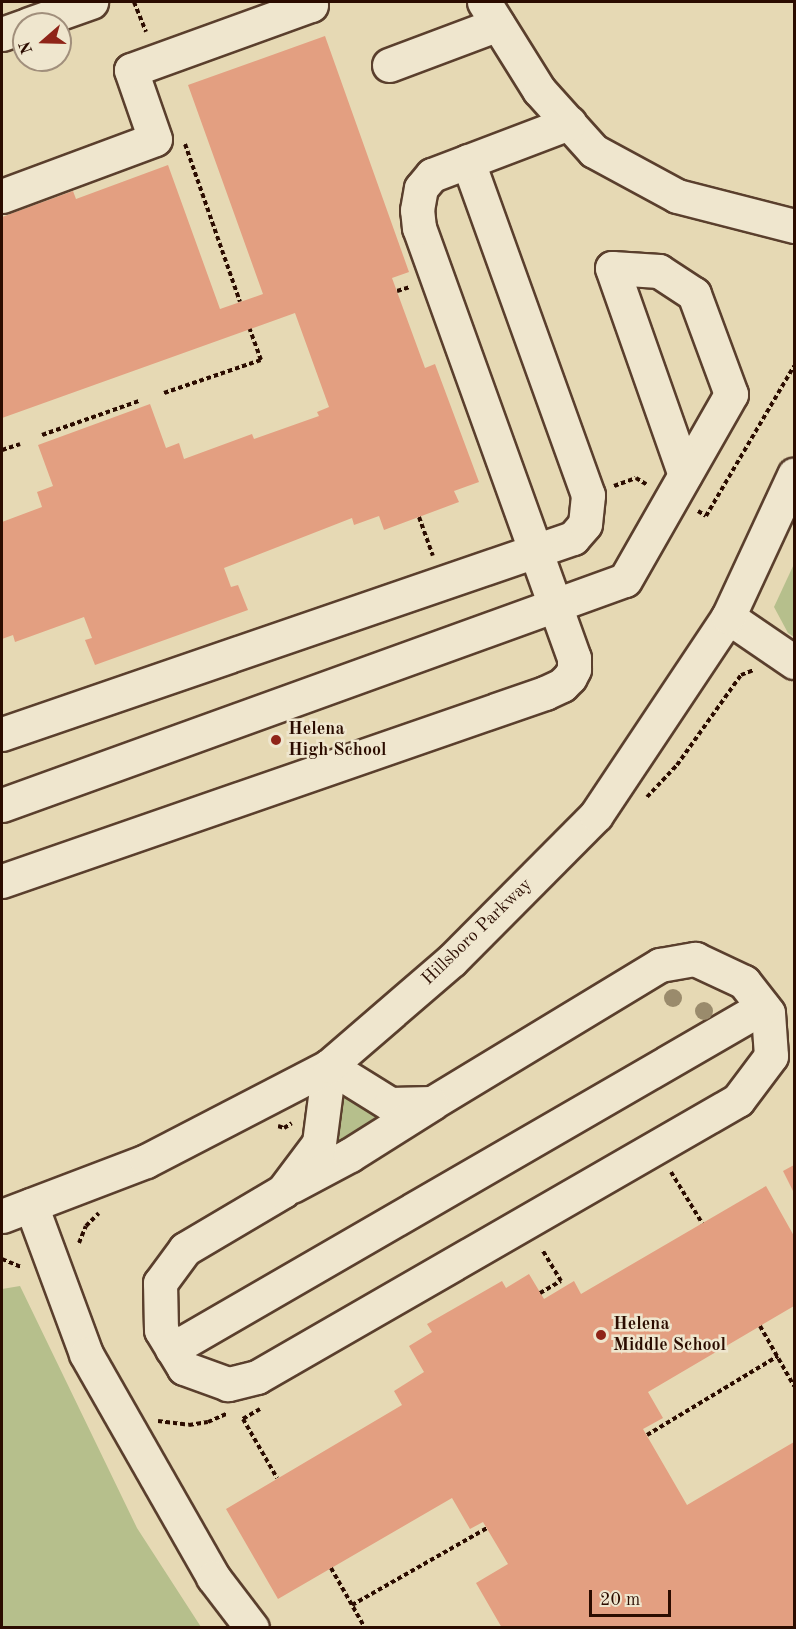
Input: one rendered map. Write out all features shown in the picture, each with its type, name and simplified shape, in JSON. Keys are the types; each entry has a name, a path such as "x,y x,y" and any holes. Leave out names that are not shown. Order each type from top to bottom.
{"street":[{"path":"63,12 91,2"},
{"path":"2,196 155,139 131,70 311,5 310,2"},
{"path":"388,65 491,13 539,90 594,151 677,196 795,226"},
{"path":"2,881 562,685 574,669 574,658 419,228 417,210 421,188 432,175 569,123"},
{"path":"2,734 573,538 585,524 588,495 468,161"},
{"path":"2,805 625,580 685,475 730,394 694,294 658,271 612,268 685,475"},
{"name":"Hillsboro Parkway","path":"16,1210 146,1161 329,1066 452,960 596,815 728,617 795,475"},
{"path":"728,617 795,662"},
{"path":"695,959 744,982 763,1007 768,1013 771,1056 738,1100 257,1377 228,1384 184,1368 160,1330 160,1283 185,1249 283,1191 350,1155 660,965 695,959"},
{"path":"172,1349 763,1007"},
{"path":"283,1191 319,1143 329,1066 390,1104 432,1103"},
{"path":"16,1210 86,1354 213,1576 252,1628"}],"path":[{"path":"135,2 157,61"},
{"path":"184,141 240,302"},
{"path":"397,291 419,284"},
{"path":"164,393 261,360 250,329"},
{"path":"706,516 795,366"},
{"path":"42,435 139,401"},
{"path":"2,450 20,444"},
{"path":"423,561 443,555"},
{"path":"661,1178 671,1171 702,1223"},
{"path":"540,1293 561,1281 542,1249"},
{"path":"760,1326 795,1386"},
{"path":"647,1435 778,1356"},
{"path":"263,1407 243,1419 277,1478"},
{"path":"352,1605 487,1528"},
{"path":"331,1568 365,1628"}],"green space":[{"path":"794,564 794,637 788,633 774,607"},
{"path":"345,1090 384,1117 333,1148 340,1124 341,1095"},
{"path":"20,1286 137,1528 201,1627 2,1627 2,1289"}],"building":[{"path":"325,36 409,272 392,278 425,368 435,364 479,482 454,491 459,502 384,530 379,516 354,525 352,518 224,568 231,587 238,585 248,610 95,665 85,640 92,638 84,617 15,642 13,635 2,639 2,522 42,507 37,492 53,486 38,445 150,404 166,448 179,443 184,459 252,434 254,439 319,416 317,412 329,407 295,313 2,418 2,217 73,191 76,199 168,165 220,309 263,294 188,85"},
{"path":"794,1165 794,1193 783,1171"},
{"path":"766,1186 794,1236 794,1306 648,1392 663,1418 643,1429 687,1505 794,1442 794,1628 502,1628 476,1583 508,1564 483,1522 470,1529 452,1498 278,1599 226,1509 402,1405 394,1391 424,1372 409,1346 432,1332 427,1324 502,1281 506,1288 529,1274 544,1299 574,1281 581,1294"}],"place":[{"name":"Helena High School","path":"276,740"},
{"name":"Helena Middle School","path":"601,1335"}]}
